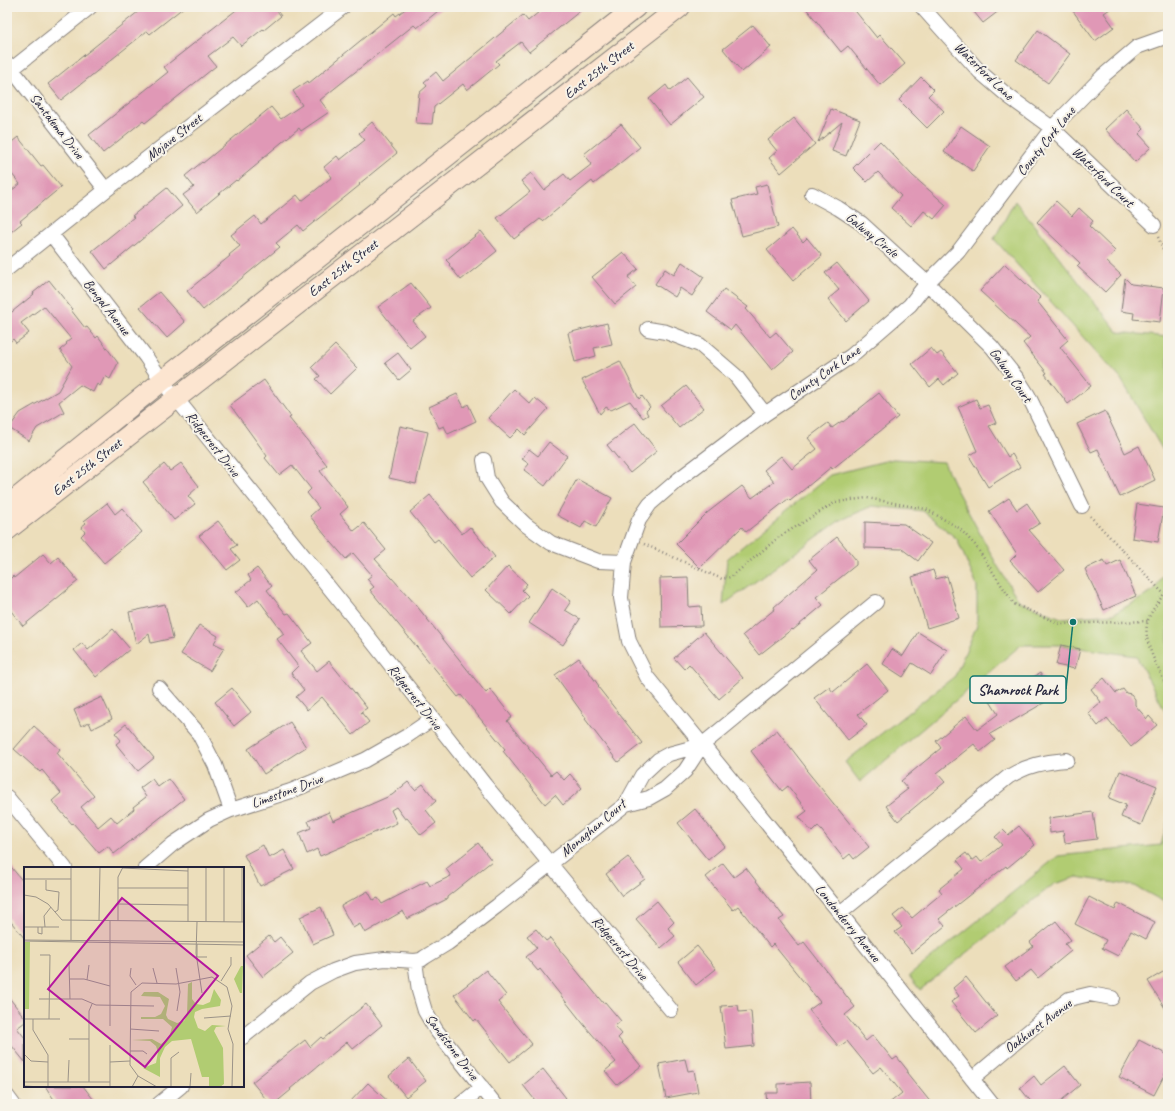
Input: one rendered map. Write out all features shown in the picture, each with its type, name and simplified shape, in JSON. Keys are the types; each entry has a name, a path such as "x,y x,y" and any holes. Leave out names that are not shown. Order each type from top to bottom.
{"street":[{"path":"10,66 90,7"},
{"name":"Mojave Street","path":"7,269 106,190 343,7"},
{"name":"East 25th Street","path":"7,506 162,381 636,7"},
{"name":"East 25th Street","path":"7,530 680,7"},
{"name":"Waterford Lane","path":"922,7 980,72 1008,96 1052,128"},
{"name":"County Cork Lane","path":"702,744 647,677 629,641 621,598 624,562 639,520 650,504 679,479 765,414 851,356 910,306 927,282 958,252 1052,128 1104,75 1137,47 1168,36"},
{"name":"Santalema Drive","path":"10,66 106,190"},
{"name":"Waterford Court","path":"1052,128 1154,225"},
{"name":"Galway Circle","path":"812,194 861,223 927,282"},
{"name":"Bengal Avenue","path":"51,234 146,357 162,381"},
{"name":"Galway Court","path":"927,282 992,347 1019,381 1028,395 1082,506"},
{"path":"648,329 666,332 700,345 735,375 765,414"},
{"name":"Ridgecrest Drive","path":"162,381 353,617 485,786 671,1010"},
{"path":"484,460 487,478 502,502 526,525 551,544 598,561 624,562"},
{"name":"Monaghan Court","path":"415,961 421,960 448,942 497,906 626,804 642,775 658,760 669,754 702,744 876,602"},
{"path":"159,688 199,734 215,765 231,810"},
{"name":"Limestone Drive","path":"146,867 173,844 209,820 231,810 291,791 365,760 407,736 432,719"},
{"path":"626,804 649,798 665,788 685,771 702,744"},
{"name":"Londonderry Avenue","path":"702,744 840,913 992,1104"},
{"path":"840,913 1008,778 1023,768 1047,762 1067,760"},
{"path":"7,797 64,867"},
{"path":"244,1036 310,983 333,971 355,963 385,959 415,961"},
{"name":"Sandstone Drive","path":"415,961 419,991 425,1011 436,1030 495,1104"},
{"name":"Oakhurst Avenue","path":"972,1079 1048,1015 1070,999 1090,994 1112,998"},
{"path":"159,1104 180,1087"},
{"name":"Sandstone Drive","path":"461,1104 482,1087"},
{"path":"7,1096 13,1104"}],"path":[{"path":"1154,225 1168,262"},
{"path":"632,539 722,579 731,577 779,537 836,502 867,498 926,509 959,528 975,545 1014,604 1060,624 1148,621"},
{"path":"1082,506 1164,594"},
{"path":"1168,589 1148,621 1146,640 1168,690"},
{"path":"1097,1104 1108,1100 1119,1104"}],"green space":[{"path":"1015,201 1118,332 1168,337 1168,459 1121,379 994,239"},
{"path":"893,459 944,462 957,491 997,565 1019,601 1061,618 1113,614 1154,591 1168,567 1168,716 1136,656 1059,645 1021,645 860,782 845,762 955,676 977,625 977,586 957,539 923,511 872,506 839,521 723,605 727,559 830,475"},
{"path":"1168,820 1168,904 1135,886 1077,877 1054,884 920,990 909,976 1058,856 1161,845"}],"building":[{"path":"144,7 184,7 150,34 147,31 61,100 48,84"},
{"path":"240,7 274,7 281,16 241,46 233,37 208,56 216,66 145,123 143,121 103,153 89,135 168,72 164,67"},
{"path":"408,7 443,7 417,28 414,25 320,100 329,112 301,131 299,128 258,162 259,163 197,212 183,195 194,187 185,176 271,107 281,119 302,105 293,91 308,81 309,83 394,13 396,16"},
{"path":"545,7 585,7 529,52 521,42 496,61 499,64 467,90 463,84 434,107 432,124 416,123 419,93 427,86 424,82 436,72 443,81 523,15 528,21"},
{"path":"805,7 852,7 877,38 880,35 905,64 880,85 848,46 841,52"},
{"path":"970,7 1004,7 983,23"},
{"path":"1070,7 1113,7 1104,13 1114,27 1095,41"},
{"path":"753,25 771,47 742,72 723,49"},
{"path":"1038,30 1070,54 1048,83 1016,60"},
{"path":"687,77 704,97 670,125 649,99 666,85 670,91"},
{"path":"921,77 934,90 928,96 944,111 927,128 899,100"},
{"path":"831,109 860,120 846,156 832,151 842,122 818,142"},
{"path":"1126,109 1144,129 1139,134 1151,147 1135,162 1105,129"},
{"path":"794,118 815,144 781,173 769,158 777,151 768,140"},
{"path":"372,122 397,153 303,231 298,225 276,243 280,247 203,310 187,291 240,246 231,235 255,216 261,224 297,195 302,201 332,177 324,167 337,156 340,160 365,140 359,133"},
{"path":"621,124 640,147 594,184 592,181 543,221 540,219 514,239 497,218 530,192 521,181 531,173 544,190 564,174 570,181 592,164 584,154"},
{"path":"961,126 990,146 973,171 944,152"},
{"path":"18,137 41,166 43,165 61,187 20,221 22,223 7,235 7,194 20,184 7,168 7,146"},
{"path":"880,141 913,176 946,205 934,219 924,211 911,226 891,208 901,196 878,172 867,182 853,168"},
{"path":"767,184 778,227 742,236 732,200 757,194 755,187"},
{"path":"167,188 182,206 106,269 92,251"},
{"path":"1056,201 1072,216 1079,208 1093,221 1089,226 1115,251 1106,261 1121,275 1105,292 1077,266 1080,263 1037,222"},
{"path":"792,229 803,242 807,238 822,256 793,281 767,250"},
{"path":"481,231 497,251 461,280 446,260"},
{"path":"623,252 638,269 628,277 636,287 615,304 592,277"},
{"path":"682,262 704,277 692,296 680,288 675,297 655,284 665,269 674,275"},
{"path":"837,263 869,301 846,321 828,299 839,290 825,273"},
{"path":"1005,264 1041,298 1037,301 1068,340 1060,347 1091,386 1068,404 1045,374 1047,373 1023,343 1030,337 980,291"},
{"path":"1125,278 1131,284 1164,288 1160,322 1133,319 1134,313 1121,311"},
{"path":"49,280 85,328 87,327 96,338 98,336 118,363 110,379 105,376 100,386 97,384 93,392 80,385 59,402 64,412 37,428 29,441 9,428 20,413 58,391 72,366 60,350 71,339 44,306 21,323 29,333 16,343 13,339 7,344 7,316"},
{"path":"411,283 431,308 413,321 425,336 410,348 378,307"},
{"path":"724,289 748,307 746,309 770,337 776,332 793,352 772,370 735,325 731,330 707,312"},
{"path":"159,292 185,322 167,338 140,307"},
{"path":"607,323 612,344 594,348 596,356 575,362 568,333"},
{"path":"335,345 357,368 330,394 316,379 320,376 312,367"},
{"path":"931,348 937,355 941,352 958,373 944,385 939,379 930,387 912,364"},
{"path":"398,353 411,370 399,380 385,363"},
{"path":"620,361 639,399 642,396 650,407 646,411 648,415 643,418 630,401 611,410 606,407 600,414 582,380"},
{"path":"264,380 291,417 289,418 327,465 320,471 348,507 340,514 354,531 364,523 386,550 375,559 416,605 486,693 490,689 512,717 507,721 551,775 556,771 564,780 570,774 582,788 563,805 555,795 545,804 503,751 505,749 461,695 458,697 370,590 374,587 367,579 372,575 353,553 346,559 325,535 310,516 319,508 307,493 311,489 292,465 279,475 265,458 267,456 230,405"},
{"path":"686,386 704,408 679,428 661,406"},
{"path":"514,389 530,404 535,398 548,409 525,435 519,429 510,438 488,418"},
{"path":"879,393 898,417 832,469 831,467 790,501 788,499 746,532 742,527 700,568 676,544 707,513 742,486 752,498 774,482 764,470 781,456 792,469 817,449 808,438 828,423 832,428 842,421 843,422"},
{"path":"457,394 464,407 468,404 476,421 448,434 444,426 439,428 429,407"},
{"path":"976,399 980,408 988,405 996,423 989,426 1008,457 1012,454 1020,467 988,487 969,456 977,451 958,407"},
{"path":"1105,411 1125,453 1139,446 1155,480 1120,497 1098,449 1091,452 1077,424"},
{"path":"635,423 657,451 630,473 607,445"},
{"path":"400,426 428,432 416,484 389,478"},
{"path":"549,442 567,456 545,486 524,470 529,464 522,459 529,449 538,456"},
{"path":"181,463 199,486 188,496 195,504 174,520 143,482 164,464 170,471"},
{"path":"577,479 612,498 596,527 585,521 581,528 557,515"},
{"path":"430,495 462,534 470,527 495,557 470,578 438,539 434,542 410,512"},
{"path":"1009,498 1017,510 1027,503 1040,523 1029,530 1064,570 1038,592 1010,561 1017,554 989,511"},
{"path":"107,503 115,514 122,508 142,532 104,563 81,536 85,532 81,527 86,523 84,521"},
{"path":"1137,504 1164,508 1158,542 1132,538"},
{"path":"218,521 237,545 231,549 240,560 227,570 199,536"},
{"path":"865,522 904,524 931,543 918,561 902,549 865,548"},
{"path":"837,537 856,560 856,565 816,597 823,605 793,630 792,629 759,655 743,635 775,609 774,607 817,570 809,560"},
{"path":"43,554 51,563 58,557 78,581 23,626 7,606 7,582"},
{"path":"1104,560 1107,566 1120,560 1136,596 1104,610 1085,569"},
{"path":"508,566 527,584 522,590 528,596 511,614 486,590"},
{"path":"257,568 272,586 267,590 286,614 289,613 312,643 301,651 317,671 329,661 367,708 361,712 369,722 353,735 322,697 307,710 296,697 304,690 291,673 298,666 277,639 284,634 258,599 248,607 236,592 251,580 248,575"},
{"path":"933,570 936,579 947,576 959,618 927,628 912,577"},
{"path":"688,577 689,607 701,606 702,626 661,627 660,578"},
{"path":"552,588 571,601 565,610 580,619 563,645 529,623"},
{"path":"165,604 173,638 151,643 149,634 136,644 129,612"},
{"path":"199,625 218,636 214,643 224,648 210,671 181,654"},
{"path":"113,629 130,649 96,677 74,650 82,643 88,650"},
{"path":"704,632 743,678 719,699 689,664 684,669 674,658"},
{"path":"918,632 947,650 931,675 912,663 903,677 883,664 892,649 903,656"},
{"path":"1061,645 1080,649 1075,669 1056,665"},
{"path":"579,658 599,686 598,687 642,743 618,762 585,719 586,718 555,675"},
{"path":"867,664 888,690 858,714 867,725 848,740 814,698 829,687 833,692"},
{"path":"1040,673 1054,697 990,734 995,740 980,752 974,744 937,773 945,782 898,821 886,806 908,789 901,781 941,748 936,741 966,716 977,730 998,714 989,700 1021,681 1023,684"},
{"path":"1104,678 1116,693 1123,689 1126,693 1131,694 1135,699 1135,705 1147,719 1149,716 1157,725 1131,747 1107,718 1098,726 1088,713 1101,702 1091,689"},
{"path":"232,688 251,712 234,726 215,702"},
{"path":"102,697 112,719 92,729 89,722 81,726 74,710"},
{"path":"290,722 306,747 264,774 248,749"},
{"path":"126,724 154,758 138,771 116,744 121,740 115,733"},
{"path":"34,726 60,749 57,753 94,796 81,807 98,827 111,816 117,823 134,809 133,807 146,797 140,788 152,779 158,787 169,779 184,799 114,854 108,846 99,853 52,801 61,793 42,770 40,772 14,749"},
{"path":"777,730 808,770 807,771 869,847 854,859 850,854 844,859 818,826 812,832 799,817 807,811 788,786 782,791 751,751"},
{"path":"1120,771 1157,786 1141,825 1121,817 1126,805 1109,798"},
{"path":"408,782 415,790 423,784 436,801 426,810 436,823 421,835 407,818 405,819 396,807 391,810 397,823 320,856 317,849 307,854 299,833 311,828 308,821 329,812 333,821 392,795"},
{"path":"695,809 725,846 708,860 678,823"},
{"path":"1093,812 1097,839 1065,843 1063,831 1050,833 1049,818"},
{"path":"1019,826 1035,845 939,919 945,926 912,953 895,932 902,927 893,916 903,908 912,918 942,893 939,889 964,869 957,860 966,853 972,861 977,857 981,862 1002,845 995,837 1003,830 1008,835"},
{"path":"478,843 492,861 447,897 447,899 407,919 403,911 365,933 360,924 353,928 341,906 368,891 373,900 378,898 382,904 427,881 430,886 451,876 446,869"},
{"path":"263,845 269,858 284,850 294,869 260,886 244,855"},
{"path":"628,857 645,879 622,896 606,874"},
{"path":"7,862 24,883 24,938 7,917"},
{"path":"723,863 734,877 746,868 784,917 779,920 799,946 804,942 855,1007 845,1015 866,1041 873,1035 893,1060 897,1057 908,1071 907,1073 932,1104 888,1104 902,1093 881,1067 873,1073 847,1041 839,1047 809,1010 820,1002 773,944 770,947 738,906 733,910 706,877"},
{"path":"1089,897 1115,910 1118,903 1155,922 1146,939 1131,931 1118,956 1102,948 1106,940 1075,924"},
{"path":"657,901 674,922 668,928 675,936 661,948 636,919"},
{"path":"321,907 333,935 313,944 300,917"},
{"path":"1056,921 1071,940 1065,944 1071,951 1038,978 1031,970 1016,981 1005,967 1033,946 1030,942"},
{"path":"536,929 546,941 550,938 603,1003 605,1002 621,1021 615,1026 622,1034 618,1038 641,1066 617,1085 605,1071 616,1062 585,1026 540,969 538,971 526,957 537,948 527,936"},
{"path":"269,936 274,942 280,937 293,953 263,977 246,955"},
{"path":"697,946 716,969 696,985 678,962"},
{"path":"1168,969 1168,1013 1148,981"},
{"path":"486,970 506,995 498,1002 532,1044 510,1062 476,1019 474,1021 454,995"},
{"path":"966,977 997,1016 976,1033 951,1002 959,996 953,988"},
{"path":"7,995 24,1017 24,1023 17,1028 24,1037 24,1061 7,1040"},
{"path":"366,1004 382,1025 353,1049 347,1042 274,1104 270,1104 252,1082 305,1040 310,1047 321,1037 323,1039"},
{"path":"738,1005 739,1012 751,1011 754,1046 726,1049 721,1006"},
{"path":"1139,1040 1168,1055 1168,1068 1154,1095 1119,1077"},
{"path":"409,1059 426,1081 406,1097 389,1076"},
{"path":"685,1059 688,1071 694,1070 698,1092 666,1098 659,1064"},
{"path":"1065,1066 1080,1085 1057,1104 1033,1104 1020,1088 1034,1076 1041,1085"},
{"path":"543,1069 566,1098 559,1104 538,1104 523,1085"},
{"path":"810,1082 811,1104 767,1104 766,1093 778,1093 778,1084"},
{"path":"368,1083 391,1104 348,1104"},
{"path":"46,1087 84,1087 97,1104 57,1104"}],"place":[{"name":"Shamrock Park","path":"1073,622"}]}
